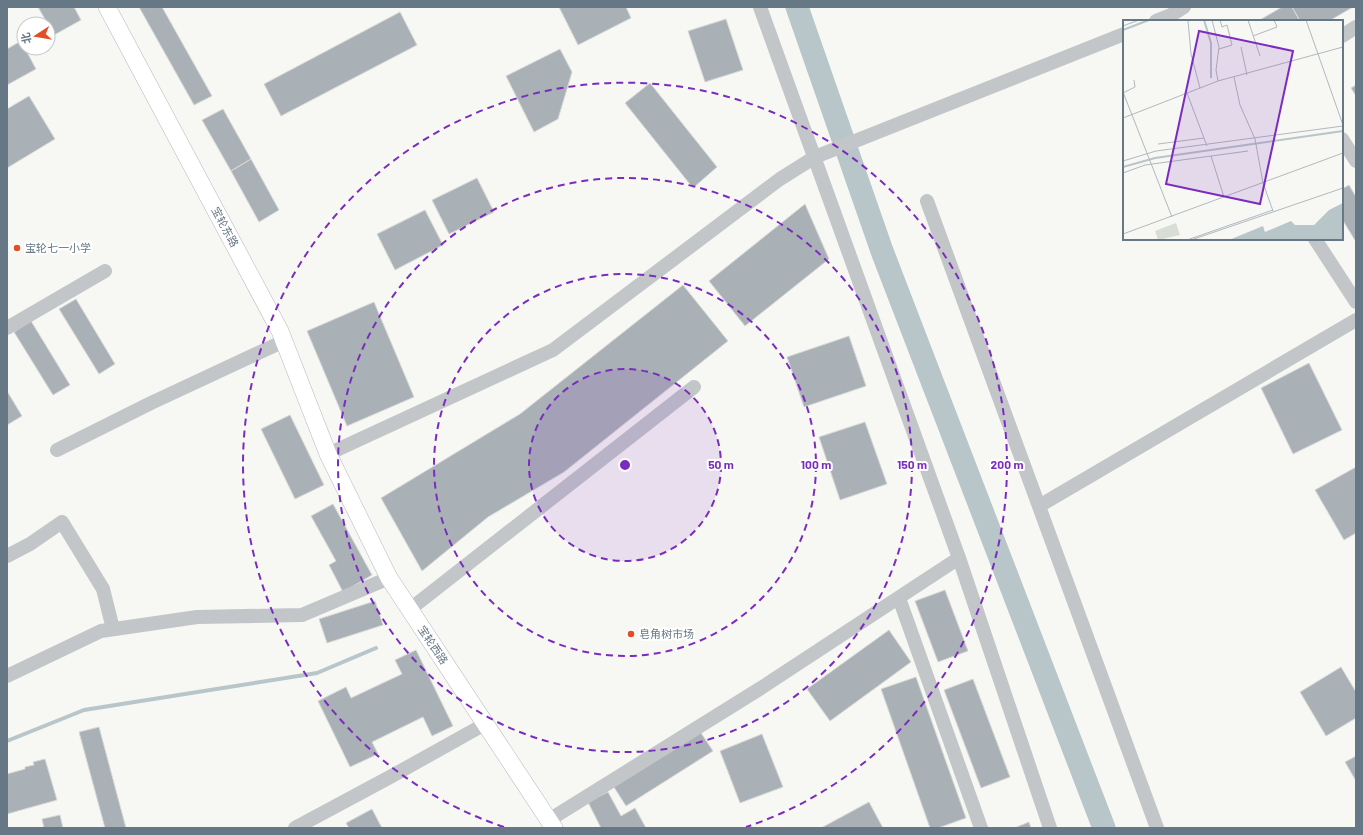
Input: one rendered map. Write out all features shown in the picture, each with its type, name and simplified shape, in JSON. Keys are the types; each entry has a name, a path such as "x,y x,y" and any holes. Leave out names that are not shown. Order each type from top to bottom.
{"main road":[{"name":"宝轮东路","path":"107,7 280,331 328,454"},
{"name":"宝轮西路","path":"328,454 389,578 551,824"}],"street":[{"path":"760,7 959,558 1050,828"},
{"path":"1158,20 1184,7"},
{"path":"1343,35 1356,27"},
{"path":"328,454 553,350 780,178 815,158 1123,34"},
{"path":"1343,141 1356,161"},
{"path":"927,201 1158,828"},
{"path":"1316,240 1356,302"},
{"path":"7,328 105,272"},
{"path":"1039,506 1356,320"},
{"path":"57,450 151,403 284,341"},
{"path":"409,610 694,387"},
{"path":"7,556 30,544 62,522 103,589 113,629"},
{"path":"551,824 959,558"},
{"path":"7,676 101,631 197,617 302,615 389,578"},
{"path":"899,598 981,828"},
{"path":"295,828 485,724"}],"building":[{"path":"38,7 74,7 81,20 56,34 56,16 43,16"},
{"path":"139,7 162,7 212,96 194,105"},
{"path":"559,7 626,7 631,18 578,45"},
{"path":"1282,7 1292,7 1299,20 1260,20"},
{"path":"1292,7 1353,7 1331,20 1299,20"},
{"path":"400,12 417,45 281,116 264,84"},
{"path":"726,19 743,70 705,82 688,31"},
{"path":"16,44 16,56 29,56 36,69 7,85 7,49"},
{"path":"560,49 572,72 558,119 534,132 506,76"},
{"path":"650,83 717,167 693,188 625,103"},
{"path":"1356,85 1356,96 1351,88"},
{"path":"29,96 55,139 7,168 7,109"},
{"path":"223,109 251,159 231,171 202,120"},
{"path":"251,159 279,210 259,222 231,171"},
{"path":"477,178 494,212 449,234 432,200"},
{"path":"1349,185 1356,197 1356,242 1343,221 1343,188"},
{"path":"805,204 829,259 745,326 709,281"},
{"path":"425,210 443,245 395,270 377,234"},
{"path":"683,285 728,341 564,472 488,517 422,571 381,498 520,414"},
{"path":"76,299 115,364 99,374 59,309"},
{"path":"374,302 414,397 347,426 307,331"},
{"path":"31,321 70,385 53,395 14,332"},
{"path":"849,336 866,386 804,407 787,357"},
{"path":"1309,363 1342,430 1293,454 1261,388"},
{"path":"7,391 22,416 7,425"},
{"path":"290,415 324,485 295,499 261,429"},
{"path":"865,422 887,484 840,500 819,437"},
{"path":"1356,467 1356,533 1344,540 1315,490"},
{"path":"333,504 372,575 343,592 329,565 336,561 311,516"},
{"path":"945,590 968,651 938,662 915,601"},
{"path":"375,601 383,625 327,643 319,619"},
{"path":"889,630 911,662 830,721 807,689"},
{"path":"416,650 453,726 432,736 423,717 372,742 378,754 350,767 318,701 346,687 351,698 402,674 395,660"},
{"path":"1341,667 1356,692 1356,718 1326,736 1300,692"},
{"path":"916,677 966,818 938,828 930,828 881,689"},
{"path":"973,679 1010,777 981,788 944,690"},
{"path":"99,727 126,828 105,828 79,732"},
{"path":"699,730 713,751 626,806 612,784"},
{"path":"762,734 783,787 740,803 720,751"},
{"path":"1356,756 1356,781 1345,762"},
{"path":"45,759 57,800 7,814 7,774 25,769 25,767 34,765 33,762"},
{"path":"608,792 621,816 635,808 646,828 601,828 588,802"},
{"path":"869,802 883,828 821,828"},
{"path":"372,809 382,828 349,828 346,823"},
{"path":"60,815 63,828 44,828 42,819"},
{"path":"1029,822 1031,828 1014,828"}],"waterway":[{"path":"797,7 882,251 1104,828"},
{"path":"7,741 84,710 317,673 376,648"}],"place":[{"name":"宝轮七一小学","path":"17,248"},
{"name":"皂角树市场","path":"631,634"}]}
